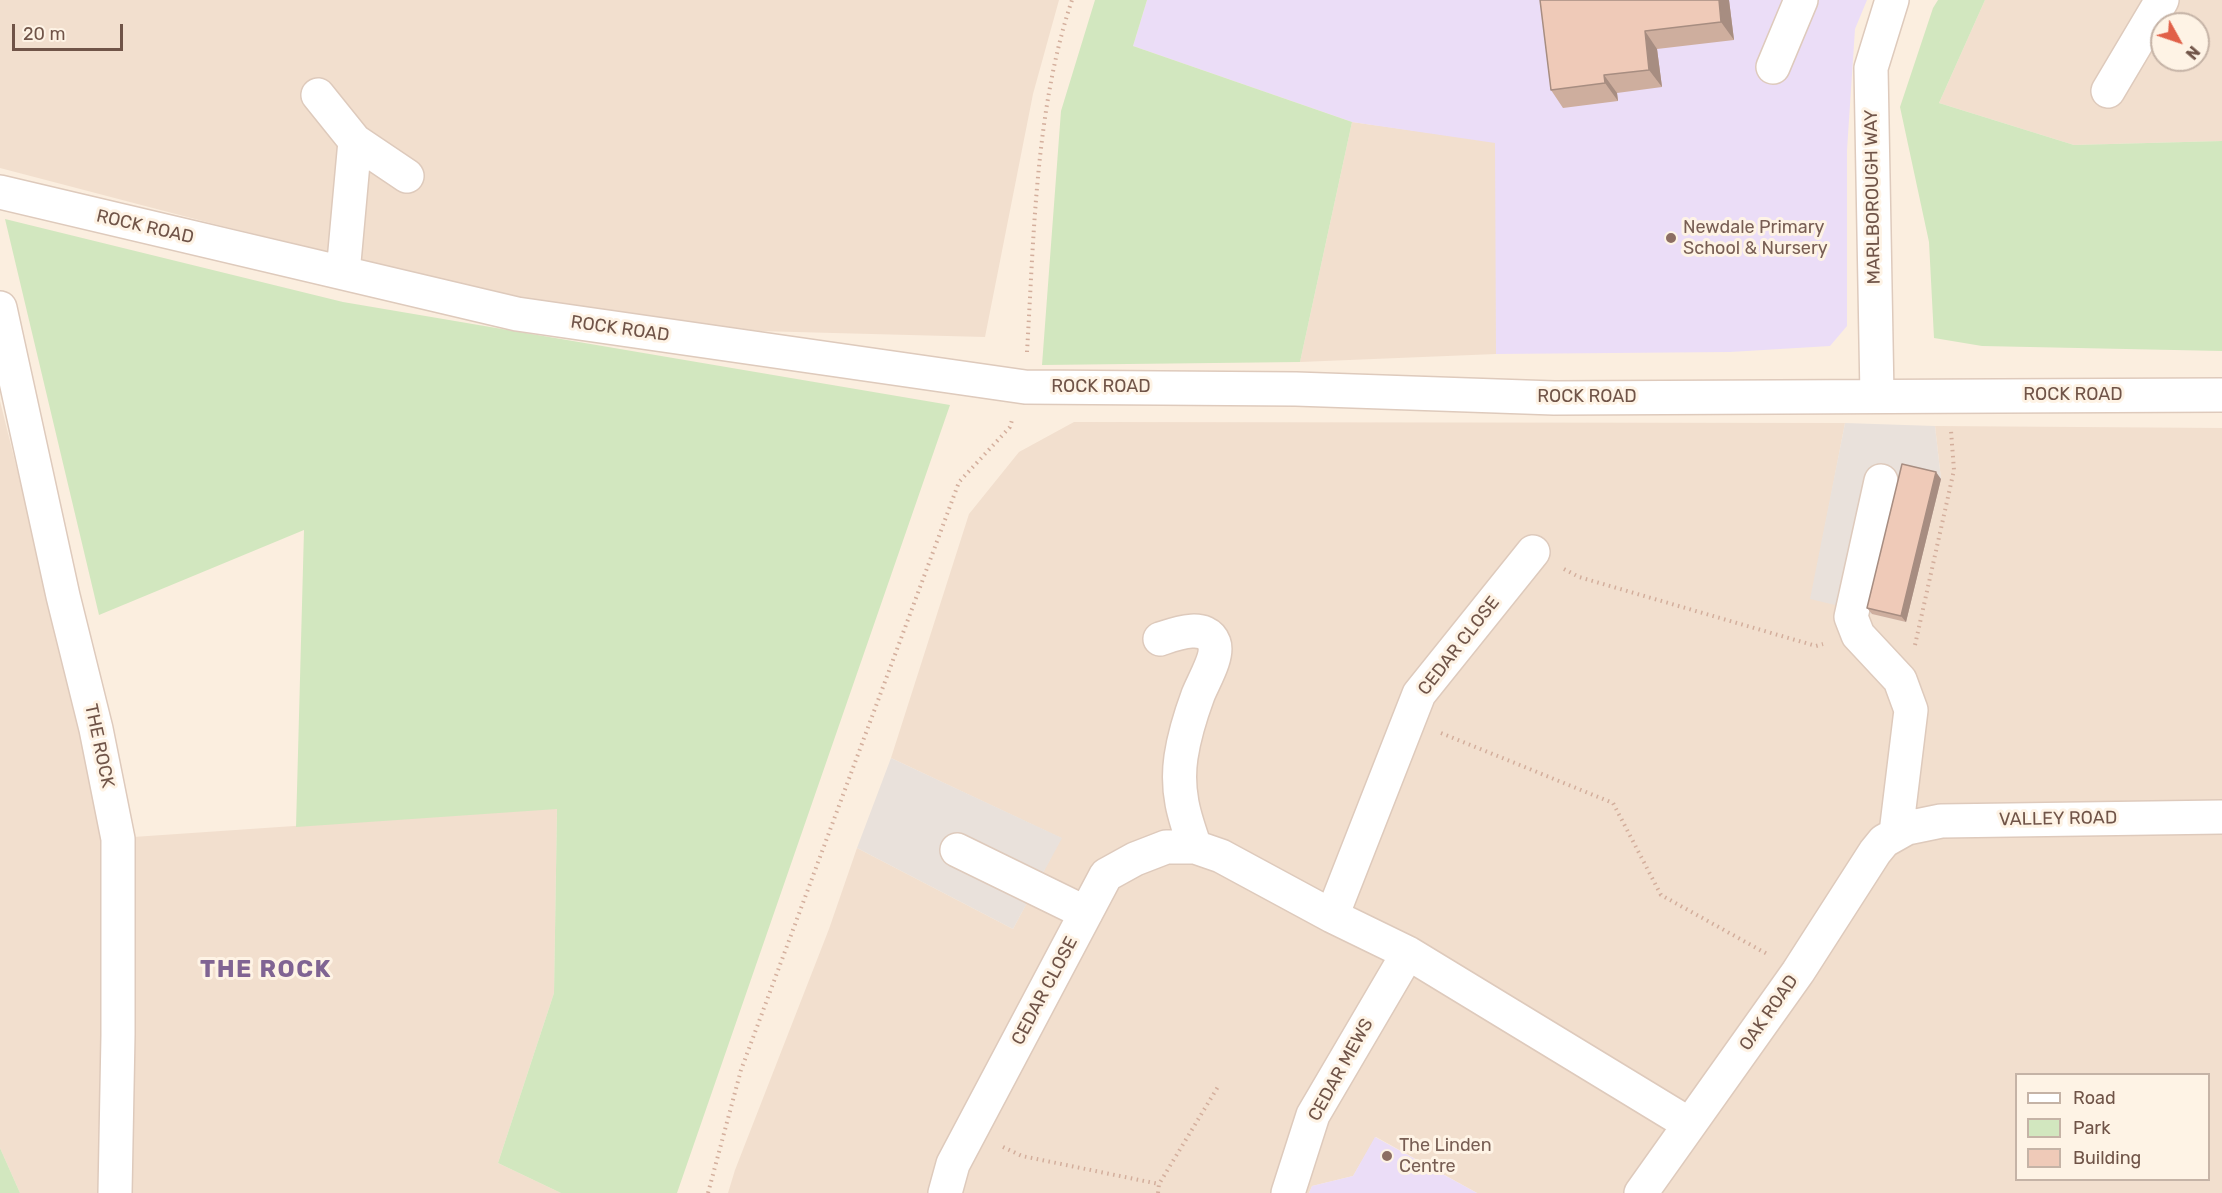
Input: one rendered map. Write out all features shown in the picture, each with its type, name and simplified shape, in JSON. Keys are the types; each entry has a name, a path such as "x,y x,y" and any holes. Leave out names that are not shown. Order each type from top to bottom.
{"street":[{"path":"1773,67 1801,0"},
{"name":"MARLBOROUGH WAY","path":"1877,396 1871,68 1892,0"},
{"path":"2108,91 2163,0"},
{"path":"318,95 355,141 407,176"},
{"path":"343,273 355,141"},
{"name":"ROCK ROAD","path":"0,192 517,314 1025,387 1296,389 1554,398 2222,395"},
{"name":"THE ROCK","path":"0,308 63,596 96,729 118,839 115,1193"},
{"path":"1881,481 1856,622 1900,680 1911,710 1896,833"},
{"name":"CEDAR CLOSE","path":"1332,916 1419,694 1533,552"},
{"path":"1160,639 1189,630 1204,633 1214,640 1214,658 1198,696 1181,757 1182,812 1195,847"},
{"name":"VALLEY ROAD","path":"1896,833 1919,825 1941,821 2222,817"},
{"name":"OAK ROAD","path":"1641,1193 1798,972 1864,865 1884,841 1896,833"},
{"name":"CEDAR CLOSE","path":"945,1193 953,1164 1106,875 1136,859 1166,847 1195,847 1221,856 1332,916 1408,953 1689,1124"},
{"path":"957,850 1086,913"},
{"name":"CEDAR MEWS","path":"1288,1193 1313,1114 1408,953"}],"path":[{"path":"708,1193 741,1070 958,482 1010,427 1025,387 1040,150 1062,29 1072,0"},
{"path":"1900,680 1910,668 1954,470 1948,396"},
{"path":"1533,552 1579,577 1816,646 1856,622"},
{"path":"1409,721 1612,803 1661,894 1798,972"},
{"path":"1158,1193 1159,1184 1220,1085"},
{"path":"971,1132 1022,1156 1159,1184"}],"shaded area":[{"path":"0,0 1059,0 1033,94 985,337 758,331 514,297 214,224 0,168"},
{"name":"Newdale Primary School & Nursery","path":"1147,0 1867,0 1855,29 1847,150 1847,326 1830,346 1730,352 1496,354 1495,143 1352,122 1133,46"},
{"path":"1985,0 2222,0 2222,141 2074,145 1939,103"},
{"path":"1352,122 1496,142 1496,354 1300,362"},
{"path":"0,401 51,606 104,839 557,808 554,993 498,1163 561,1193 20,1193 0,1148"},
{"path":"1074,422 1845,423 1811,599 1941,479 1935,426 2222,428 2222,1193 1477,1193 1376,1137 1353,1176 1312,1186 1309,1193 728,1193 829,929 857,848 1013,929 1061,838 891,758 969,514 1019,452"},
{"path":"1845,423 1935,426 1941,479 1906,622 1810,599"},
{"path":"891,758 1062,838 1013,929 857,848"},
{"name":"The Linden Centre","path":"1375,1137 1477,1193 1309,1193 1312,1186 1353,1176"}],"green space":[{"path":"1095,0 1147,0 1133,46 1352,122 1300,362 1042,365 1061,111"},
{"path":"1938,0 1985,0 1939,103 2074,145 2222,141 2222,351 1982,346 1934,338 1929,242 1900,107 1933,8"},
{"path":"5,219 343,302 950,405 677,1193 561,1193 498,1163 554,993 557,809 296,827 304,530 99,615"},
{"path":"0,1148 20,1193 0,1193"}],"building":[{"path":"1540,0 1719,0 1721,22 1645,31 1649,70 1604,75 1605,83 1551,90"},
{"path":"1902,464 1936,472 1901,616 1867,608"}],"place":[{"name":"Newdale Primary School & Nursery","path":"1671,238"},
{"name":"The Linden Centre","path":"1387,1156"}],"district":[{"name":"THE ROCK","path":"266,970"}]}
